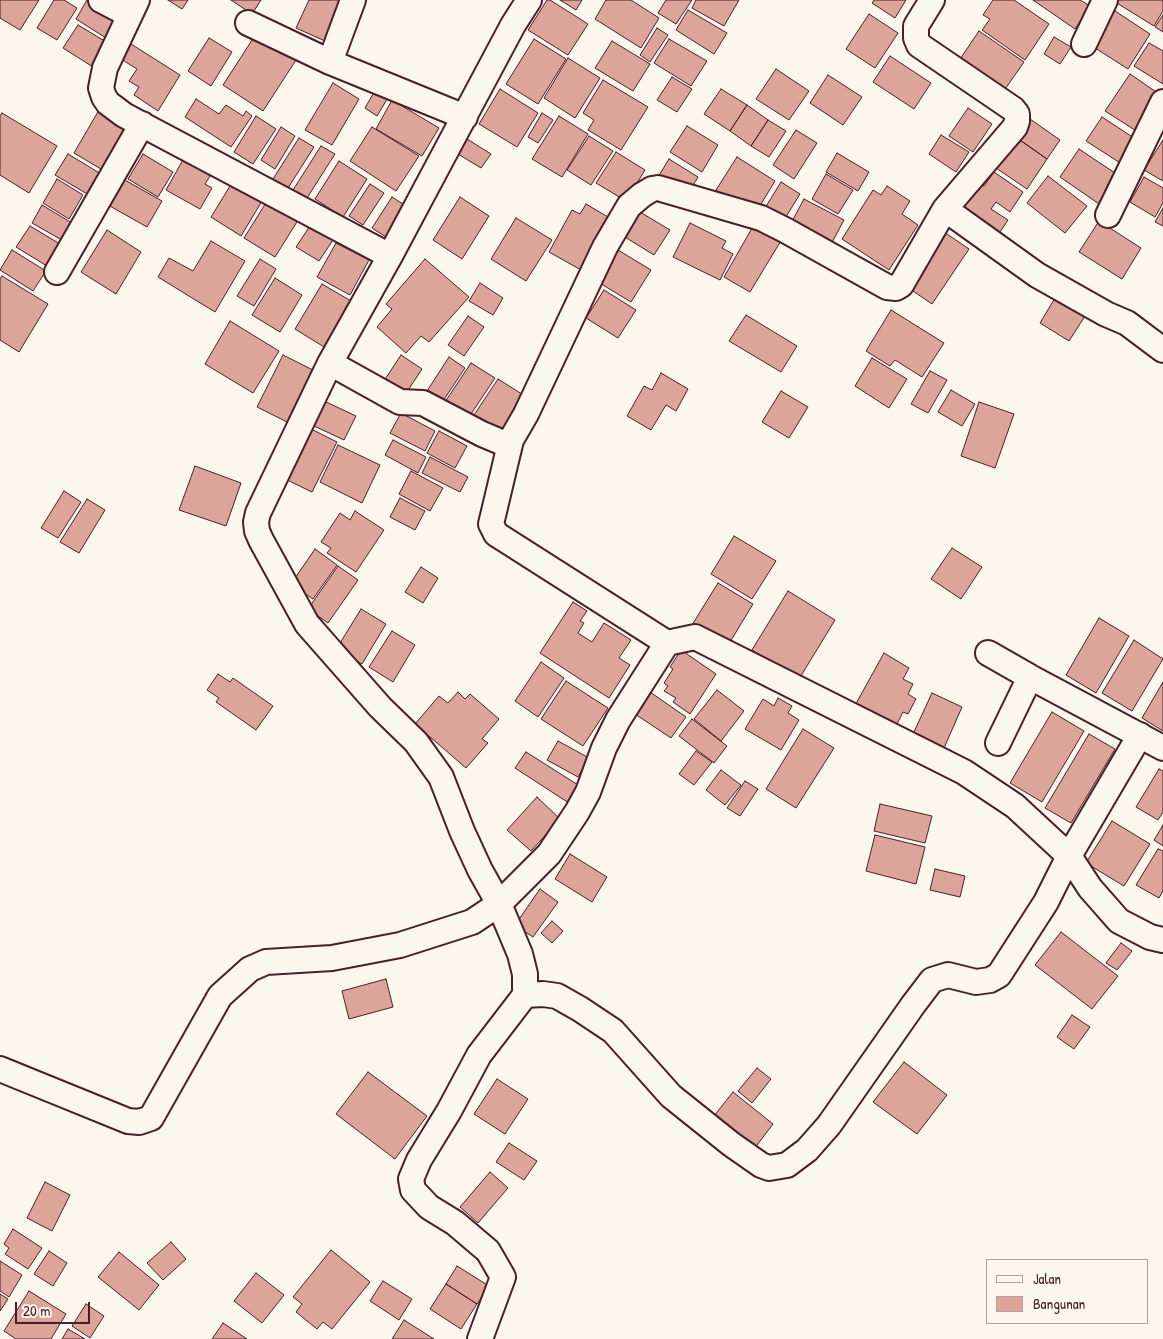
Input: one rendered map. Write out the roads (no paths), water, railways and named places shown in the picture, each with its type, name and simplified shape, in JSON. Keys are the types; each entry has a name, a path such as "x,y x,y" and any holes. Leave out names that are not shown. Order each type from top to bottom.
{"street":[{"path":"101,0 134,7 104,68 101,88 108,103 124,115 390,256"},
{"path":"330,62 353,0"},
{"path":"480,1339 503,1277 488,1252 455,1223 429,1207 413,1190 410,1179 419,1160 450,1111 479,1056 526,995 525,974 520,954 499,904 476,862 441,777 416,742 380,707 307,624 256,531 258,513 330,363 390,256 513,25 529,0"},
{"path":"667,644 496,534 491,524 511,440 526,414 605,247 629,206 652,189 658,188 761,218 891,288 901,285 945,209 1015,127 1017,121 1017,114 1013,109 919,45 916,38 916,26 932,0"},
{"path":"1084,44 1105,0"},
{"path":"248,23 330,62 465,117"},
{"path":"1108,215 1163,102"},
{"path":"57,272 142,124"},
{"path":"945,209 1037,275 1106,314 1127,323 1163,350"},
{"path":"330,363 400,402 423,403 501,442 511,440"},
{"path":"0,1069 128,1122 139,1122 150,1118 220,996 250,969 266,962 332,958 400,944 472,922 499,904 549,854 588,792 604,748 618,720 667,644 695,637 964,772 1015,806 1069,856 1090,888 1119,921 1150,937 1163,940"},
{"path":"988,653 1163,748"},
{"path":"998,743 1030,677"},
{"path":"526,995 543,994 557,996 580,1009 613,1031 671,1096 731,1144 761,1165 770,1168 787,1165 807,1150 829,1125 912,1004 932,980 948,976 976,982 990,980 999,975 1046,902 1069,856 1140,735"}]}
